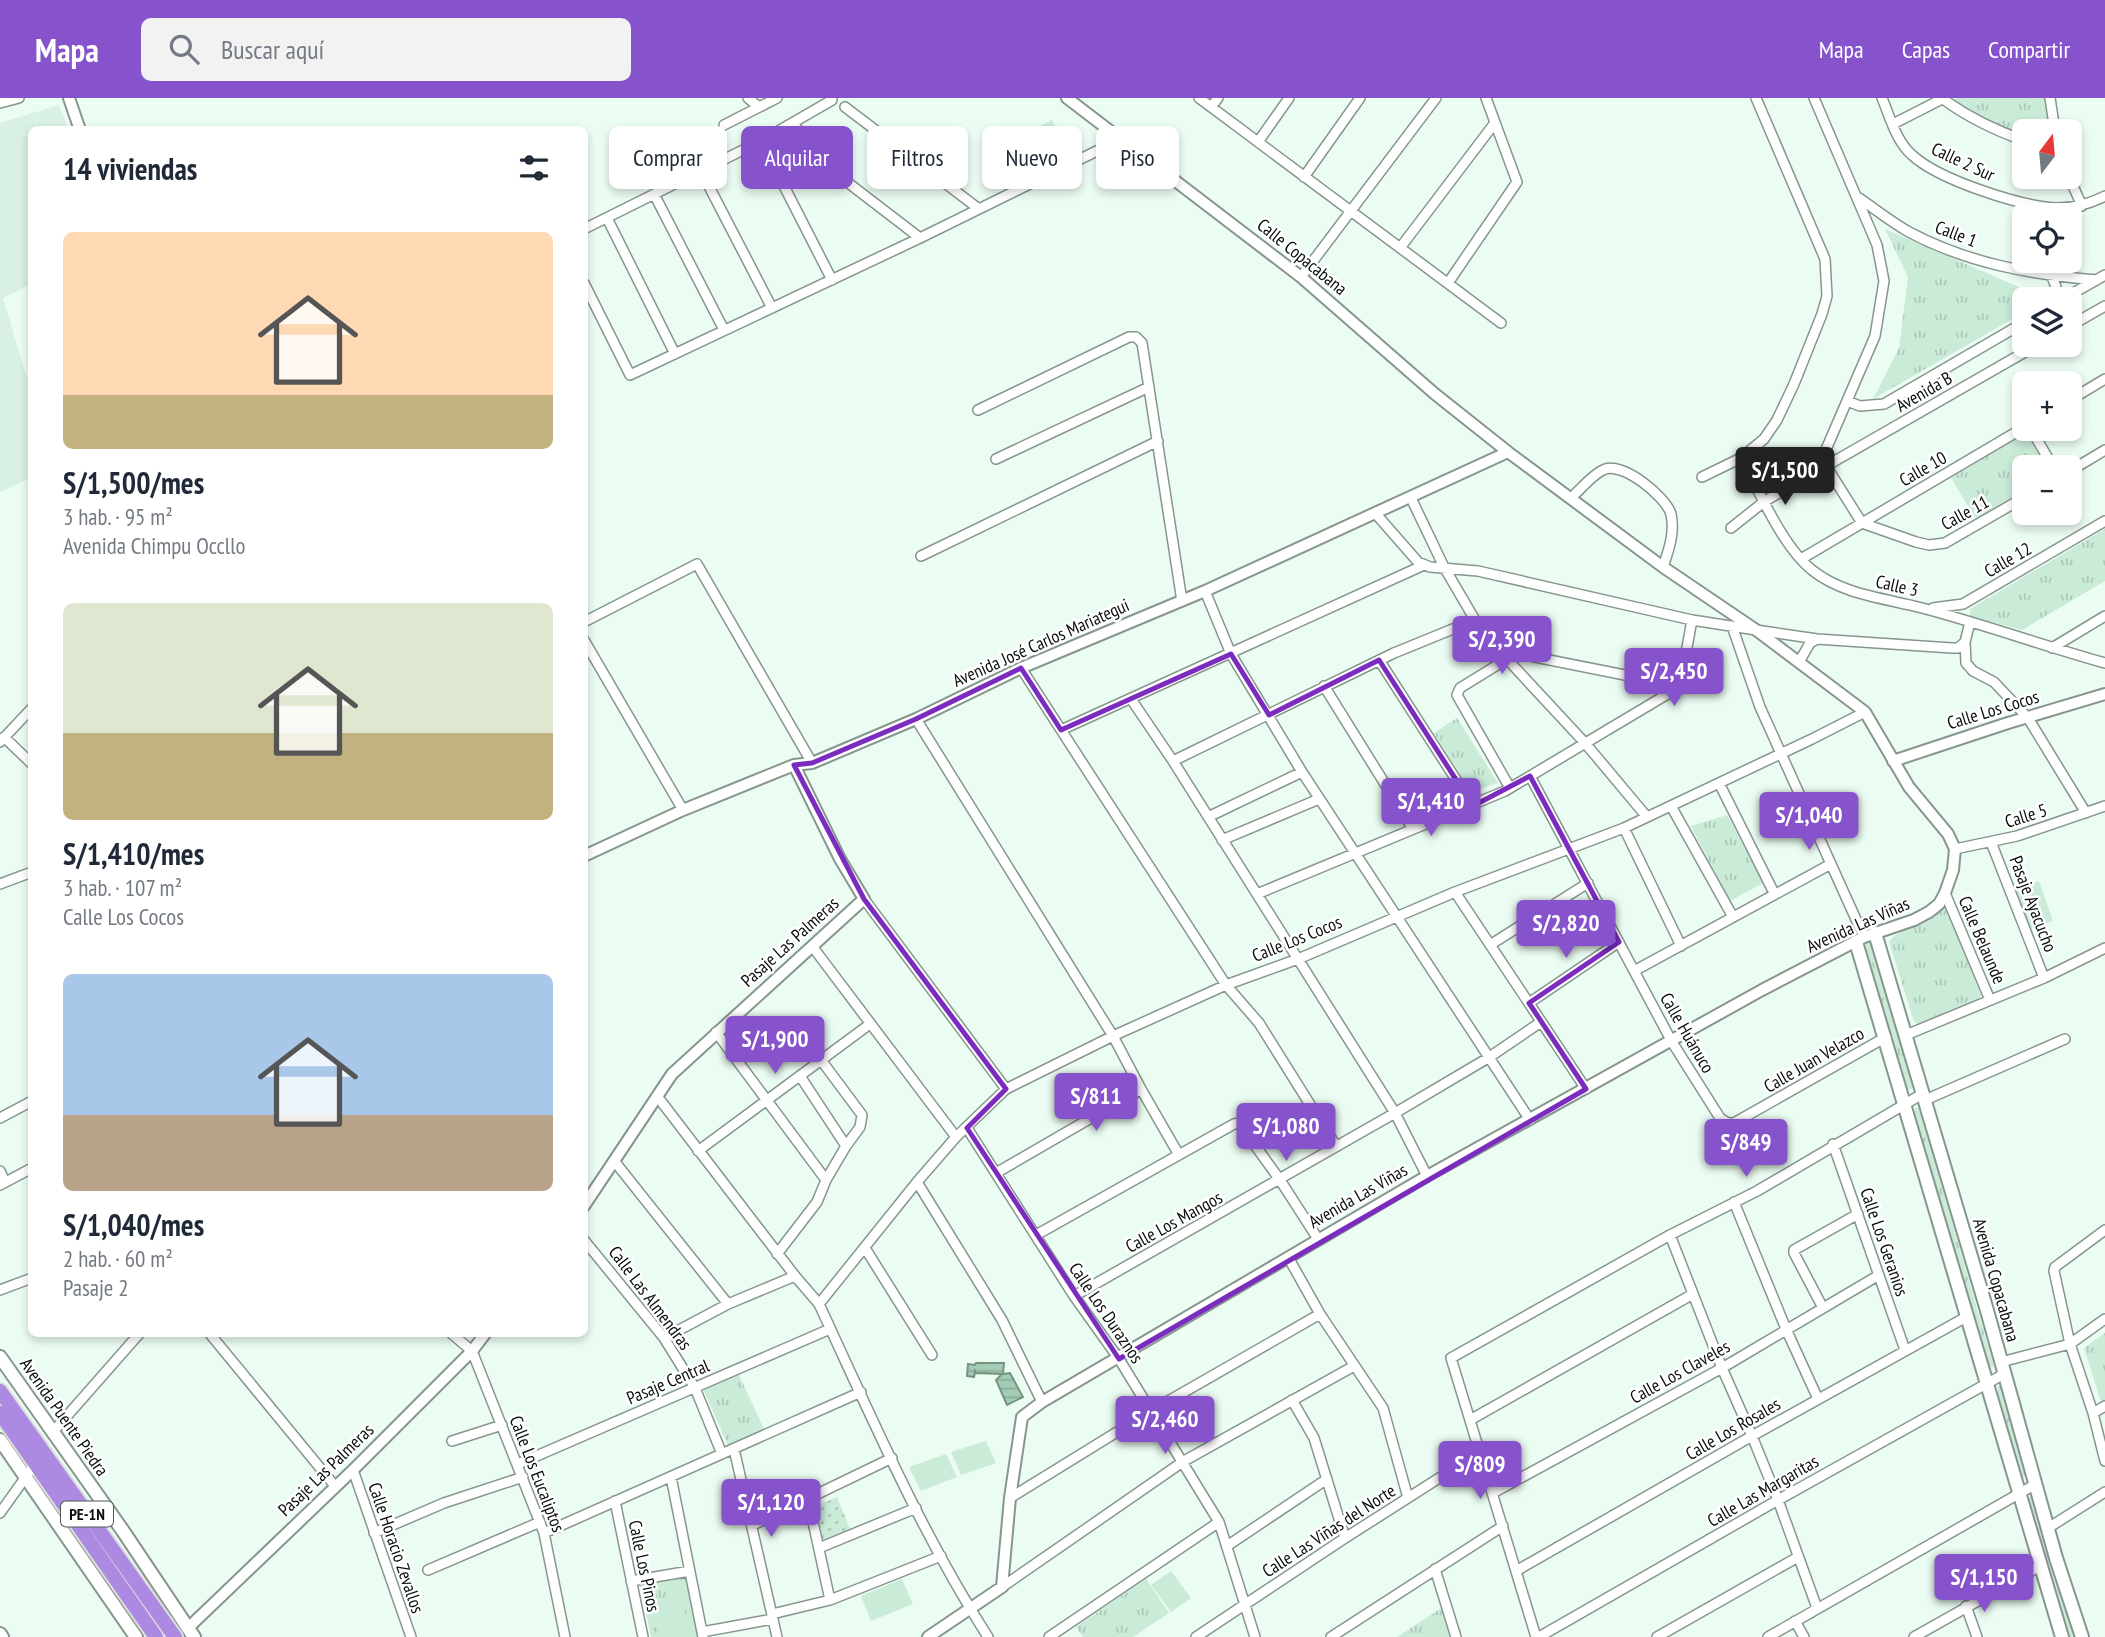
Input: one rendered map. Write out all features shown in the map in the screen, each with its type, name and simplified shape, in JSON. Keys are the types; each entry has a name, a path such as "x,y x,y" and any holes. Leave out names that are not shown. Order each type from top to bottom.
{"highway":[{"name":"PE-1N","path":"0,1391 175,1637"},
{"name":"PE-1N","path":"0,1413 31,1470 156,1637"}],"main road":[{"name":"Avenida Copacabana","path":"1865,937 1906,1035 2082,1637"},
{"name":"Avenida Copacabana","path":"1865,937 1886,1037 2062,1637"},
{"name":"Avenida Puente Piedra","path":"0,1357 124,1531 191,1632"},
{"path":"0,1440 31,1470 136,1637"}],"street":[{"path":"0,103 19,98"},
{"path":"69,98 79,126"},
{"path":"748,98 759,107"},
{"path":"724,125 778,98"},
{"name":"Calle Copacabana","path":"1067,98 1104,126"},
{"path":"1199,98 1501,323"},
{"path":"1211,107 1218,98"},
{"path":"1258,142 1289,98"},
{"path":"1304,177 1360,98"},
{"path":"1301,277 1436,98"},
{"path":"1448,283 1517,182 1486,98"},
{"path":"1702,477 1741,458 1764,439 1777,420 1827,296 1825,259 1756,98"},
{"path":"1814,98 1877,245 1884,281 1875,336 1824,454 1826,466 1862,523"},
{"name":"Calle 2 Sur","path":"1882,98 1901,142 1913,156 1962,182 2027,203"},
{"path":"1893,124 1943,98 1968,118 2012,137"},
{"path":"2050,98 2053,119"},
{"path":"788,126 832,100"},
{"path":"845,107 979,209"},
{"path":"793,123 821,162 920,238"},
{"path":"1400,248 1494,124"},
{"path":"588,291 629,375 920,238 1096,151"},
{"name":"Calle Copacabana","path":"1179,183 1301,277 1436,394 1508,452 1663,567 1756,630 1865,712"},
{"path":"588,227 664,189"},
{"path":"710,189 772,308"},
{"path":"786,189 832,280"},
{"path":"654,194 724,330"},
{"name":"Calle 2 Sur","path":"2082,206 2105,196"},
{"name":"Calle 1","path":"1858,197 1909,232 1999,267 2052,277 2101,278"},
{"path":"607,218 675,354"},
{"path":"2052,277 2056,287"},
{"path":"2082,288 2101,278"},
{"path":"2082,319 2105,306"},
{"name":"Avenida B","path":"1847,401 1860,407 1884,404 2012,330"},
{"path":"978,410 1129,337 1136,337 1142,343 1182,601"},
{"name":"Avenida B","path":"1731,528 1765,501 2016,357"},
{"path":"2082,393 2105,380"},
{"path":"996,459 1149,387"},
{"name":"Calle 10","path":"1801,558 2012,435"},
{"path":"921,556 1157,442"},
{"path":"2082,464 2105,450"},
{"name":"Avenida José Carlos Mariategui","path":"588,854 683,810 794,765 812,764 916,719 1021,668 1205,592 1508,452"},
{"name":"Calle 3","path":"1741,458 1791,547 1812,570 1868,596 1921,608 2105,663"},
{"path":"1571,498 1604,469 1627,470 1667,503 1670,511 1672,538 1663,567"},
{"path":"1411,498 1444,567 1475,620 1647,817"},
{"name":"Calle 11","path":"1862,523 1929,545 1945,543 2012,504"},
{"path":"1376,514 1418,562 1424,565 1478,571 1692,620 1817,639 1952,648 1958,648 1965,642"},
{"name":"Calle 12","path":"1921,608 1946,608 1963,604 2105,522"},
{"path":"588,620 697,564 812,764"},
{"path":"1061,730 1424,565"},
{"path":"1205,592 1231,654 1302,772 1530,1120"},
{"path":"1963,604 1966,621 1966,663 1973,671 1994,682 2028,718 2086,813"},
{"path":"2052,648 2105,616"},
{"path":"1173,761 1379,660 1475,620"},
{"path":"1257,894 1473,806 1510,788 1667,695 1675,685 1684,662 1692,620"},
{"path":"1732,626 1746,670 1781,754 1865,937"},
{"path":"1799,662 1810,643 1817,639"},
{"path":"588,647 683,810"},
{"path":"1499,650 1675,685"},
{"path":"1507,659 1460,688 1457,695 1510,788"},
{"path":"1379,660 1473,806"},
{"path":"1021,668 1226,985 1259,1024 1336,1146"},
{"path":"1324,686 1413,829"},
{"name":"Calle Los Cocos","path":"1893,761 2105,694"},
{"path":"1131,699 1395,1113 1427,1176"},
{"path":"28,712 2,740 28,761"},
{"path":"1865,712 1909,787 1948,834 1955,849 1953,870 1945,893"},
{"name":"Calle Los Cocos","path":"819,1304 917,1182 956,1137 1006,1088 1226,985 1298,959 1455,892 1624,828 1865,712"},
{"path":"916,719 1113,1036 1179,1155"},
{"path":"794,765 840,859 864,899 1006,1088"},
{"path":"1208,817 1302,772"},
{"name":"Calle Huánuco","path":"1530,776 1672,1042 1720,1118"},
{"path":"1719,783 1774,893"},
{"path":"1222,840 1319,799"},
{"path":"1671,806 1733,917"},
{"name":"Calle 5","path":"1955,849 2017,836 2086,813 2104,810"},
{"path":"1624,828 1681,946"},
{"name":"Pasaje Ayacucho","path":"1991,842 2044,978"},
{"path":"1634,971 1831,864"},
{"path":"0,884 28,874"},
{"path":"1490,944 1588,883"},
{"path":"1455,892 1586,1089"},
{"name":"Avenida Las Viñas","path":"1002,1587 1010,1498 1022,1417 1042,1402 1427,1176 1762,990 1865,937 1929,912 1939,904 1945,893"},
{"name":"Calle Belaunde","path":"1945,893 1990,1000"},
{"name":"Pasaje Las Palmeras","path":"588,1200 672,1074 864,899"},
{"path":"1528,1003 1619,942"},
{"path":"812,946 956,1137"},
{"path":"1906,1035 2044,978 2105,948"},
{"name":"Calle Los Mangos","path":"1074,1296 1395,1113 1488,1058 1541,1022"},
{"path":"698,1151 870,1024"},
{"path":"716,1032 825,1180"},
{"name":"Calle Juan Velazco","path":"1720,1118 1734,1124 1886,1037"},
{"path":"1537,1637 1451,1357 1734,1202 1905,1104 2065,1039"},
{"path":"777,1254 817,1202 825,1180 860,1127 862,1115 821,1060"},
{"path":"800,1076 846,1146"},
{"path":"996,1173 1141,1089"},
{"path":"657,1096 777,1254 819,1304 916,1508 988,1637"},
{"path":"0,1118 28,1105"},
{"path":"1035,1235 1239,1123 1318,1239"},
{"name":"Calle Los Duraznos","path":"967,1128 1074,1296 1119,1359 1219,1522 1255,1637"},
{"name":"Calle Los Geranios","path":"1833,1144 1905,1350"},
{"path":"615,1162 728,1304"},
{"path":"0,1171 3,1183 28,1170"},
{"path":"917,1182 1002,1320 1042,1402"},
{"path":"1734,1202 1818,1399"},
{"path":"1823,1308 1794,1250 1858,1214"},
{"path":"2105,1230 2054,1271 2070,1344 2093,1413 2105,1461"},
{"path":"1670,1235 1778,1500 1816,1608"},
{"name":"Calle Las Almendras","path":"588,1245 664,1338 695,1388 722,1454"},
{"path":"865,1248 932,1355"},
{"path":"1288,1258 1320,1314 1383,1408 1408,1498"},
{"name":"Calle Los Claveles","path":"1493,1493 1722,1368 1879,1275"},
{"path":"664,1338 728,1304 795,1276"},
{"path":"0,1290 28,1280"},
{"path":"1470,1420 1693,1294"},
{"path":"1010,1498 1151,1411 1320,1314"},
{"name":"Calle Los Rosales","path":"1516,1571 1968,1316"},
{"path":"2070,1344 2105,1319"},
{"name":"Pasaje Central","path":"518,1464 830,1329"},
{"path":"52,1433 136,1337"},
{"path":"212,1337 335,1486"},
{"name":"Calle Los Eucaliptos","path":"456,1337 472,1351 540,1522 565,1637"},
{"name":"Pasaje Las Palmeras","path":"191,1632 472,1351 483,1337"},
{"name":"Calle Las Margaritas","path":"1537,1637 1987,1383 2002,1368 2070,1344"},
{"path":"928,1637 1184,1461 1354,1366"},
{"path":"544,1533 861,1392"},
{"path":"1292,1401 1314,1438 1345,1538"},
{"path":"2093,1413 2105,1406"},
{"path":"452,1441 502,1425"},
{"path":"734,1449 777,1637"},
{"name":"Calle Las Viñas del Norte","path":"1196,1637 1480,1452"},
{"path":"753,1525 892,1458"},
{"path":"0,1513 31,1470"},
{"name":"Calle Horacio Zevallos","path":"353,1470 411,1637"},
{"path":"374,1533 444,1503 523,1477"},
{"path":"671,1477 703,1635 830,1600 941,1556"},
{"path":"1227,1546 1327,1479"},
{"path":"1768,1637 2036,1483"},
{"path":"2048,1528 2105,1492"},
{"path":"808,1499 830,1600"},
{"name":"Calle Los Pinos","path":"615,1501 643,1637"},
{"path":"818,1548 916,1508"},
{"path":"428,1570 540,1522"},
{"path":"1049,1637 1219,1522"},
{"path":"1332,1637 1503,1527"},
{"path":"1657,1637 1798,1556"},
{"path":"1914,1637 2040,1566"},
{"path":"1435,1569 1456,1637"},
{"path":"631,1581 690,1571"},
{"path":"1966,1606 1977,1637"},
{"path":"1795,1621 1804,1637"}],"highlighted area":[{"path":"1231,654 1269,715 1379,660 1473,806 1530,776 1619,942 1529,1003 1586,1089 1119,1359 967,1128 1006,1089 864,899 794,765 812,763 916,719 1021,668 1061,730"}],"shaded area":[{"path":"59,105 67,126 28,126 28,286 3,298 28,382 28,479 0,492 0,123"},
{"path":"1004,1363 1003,1374 1010,1373 1023,1397 1007,1405 996,1380 1002,1374 975,1371 974,1377 967,1376 968,1364"}],"green space":[{"path":"1956,98 2046,98 2049,119 2012,119 2012,132 1980,120 1952,101"},
{"path":"1052,120 1055,126 1040,126"},
{"path":"1885,229 2019,287 2012,287 2012,319 1873,399 1899,348 1908,277"},
{"path":"2013,441 2031,441 2039,455 2012,455 2012,498 1976,519 1951,478"},
{"path":"2105,529 2105,581 2022,630 1970,616 1970,609"},
{"path":"1457,718 1498,783 1471,792 1434,733"},
{"path":"1727,815 1763,883 1730,901 1691,826"},
{"path":"2039,881 2053,921 2027,930 2014,890"},
{"path":"1944,906 1948,908 1981,995 1979,999 1920,1025 1914,1022 1889,942 1905,929"},
{"path":"1867,942 1871,943 1913,1085 1909,1090 1906,1088 1865,948"},
{"path":"1915,1108 1919,1108 1994,1367 1988,1366"},
{"path":"2105,1333 2105,1400 2101,1402 2084,1348"},
{"path":"738,1373 764,1429 728,1445 703,1389"},
{"path":"1998,1386 2002,1386 2026,1475 2023,1477 2020,1476 1998,1396"},
{"path":"986,1441 996,1463 961,1475 951,1452"},
{"path":"946,1454 957,1477 921,1491 909,1467"},
{"path":"837,1497 850,1529 823,1540 816,1506"},
{"path":"2034,1497 2076,1637 2069,1637 2028,1499"},
{"path":"1171,1571 1191,1598 1171,1612 1151,1585"},
{"path":"687,1574 700,1637 651,1637 640,1583"},
{"path":"902,1579 913,1604 871,1621 861,1596"},
{"path":"1146,1579 1169,1613 1133,1637 1083,1637 1076,1627"},
{"path":"682,1598 690,1637 660,1637 653,1604"},
{"path":"1443,1607 1452,1637 1397,1637"}]}
